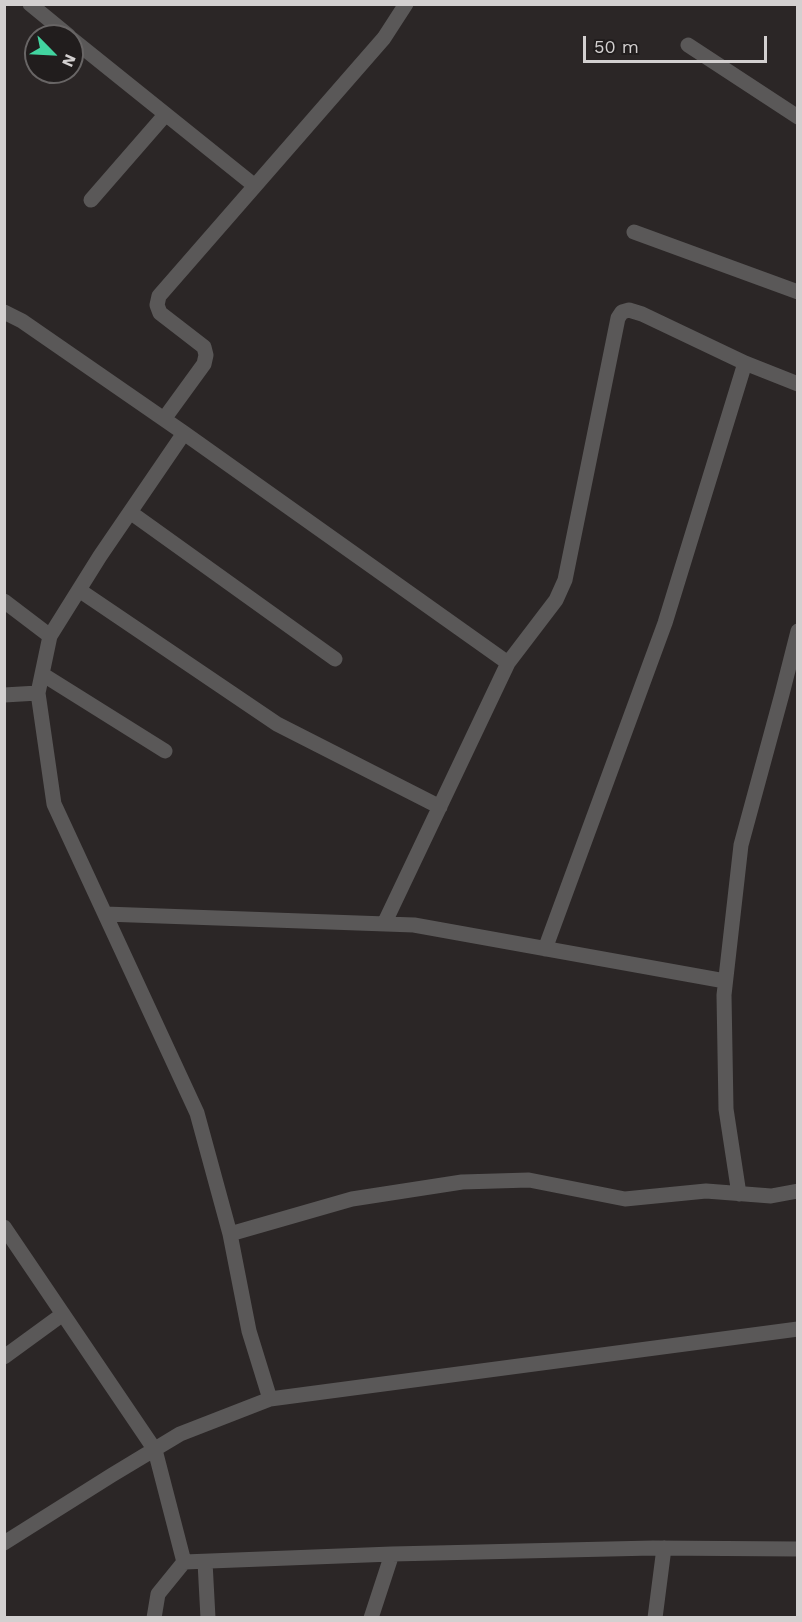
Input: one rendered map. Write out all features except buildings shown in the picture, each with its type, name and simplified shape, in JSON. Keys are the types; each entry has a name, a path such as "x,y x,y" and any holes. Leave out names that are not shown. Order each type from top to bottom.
{"street":[{"path":"30,4 54,24"},
{"path":"164,419 204,364 206,355 204,347 160,314 157,306 159,296 384,38 406,5"},
{"path":"688,45 798,117"},
{"path":"84,48 255,186"},
{"path":"91,200 165,115"},
{"path":"634,232 798,292"},
{"path":"384,924 508,663 556,600 565,580 618,318 622,312 629,310 642,314 745,363 798,384"},
{"path":"5,312 22,321 164,419 508,663"},
{"path":"545,949 665,623 745,363"},
{"path":"184,433 100,556 50,636 38,693 54,804 197,1113 230,1234 249,1330 270,1399"},
{"path":"130,512 335,659"},
{"path":"79,590 277,724 440,807"},
{"path":"4,601 50,636"},
{"path":"740,1194 726,1109 725,981 741,845 798,631"},
{"path":"42,674 165,751"},
{"path":"4,695 38,693"},
{"path":"105,914 414,925 725,981"},
{"path":"230,1234 352,1199 462,1182 529,1180 625,1199 706,1191 771,1196 798,1191"},
{"path":"4,1227 155,1450 184,1563"},
{"path":"4,1357 63,1314"},
{"path":"4,1543 180,1434 270,1399 798,1329"},
{"path":"154,1617 158,1594 184,1563 392,1554 664,1548 798,1549"},
{"path":"655,1617 664,1548"},
{"path":"371,1617 392,1554"},
{"path":"205,1562 208,1617"}]}
